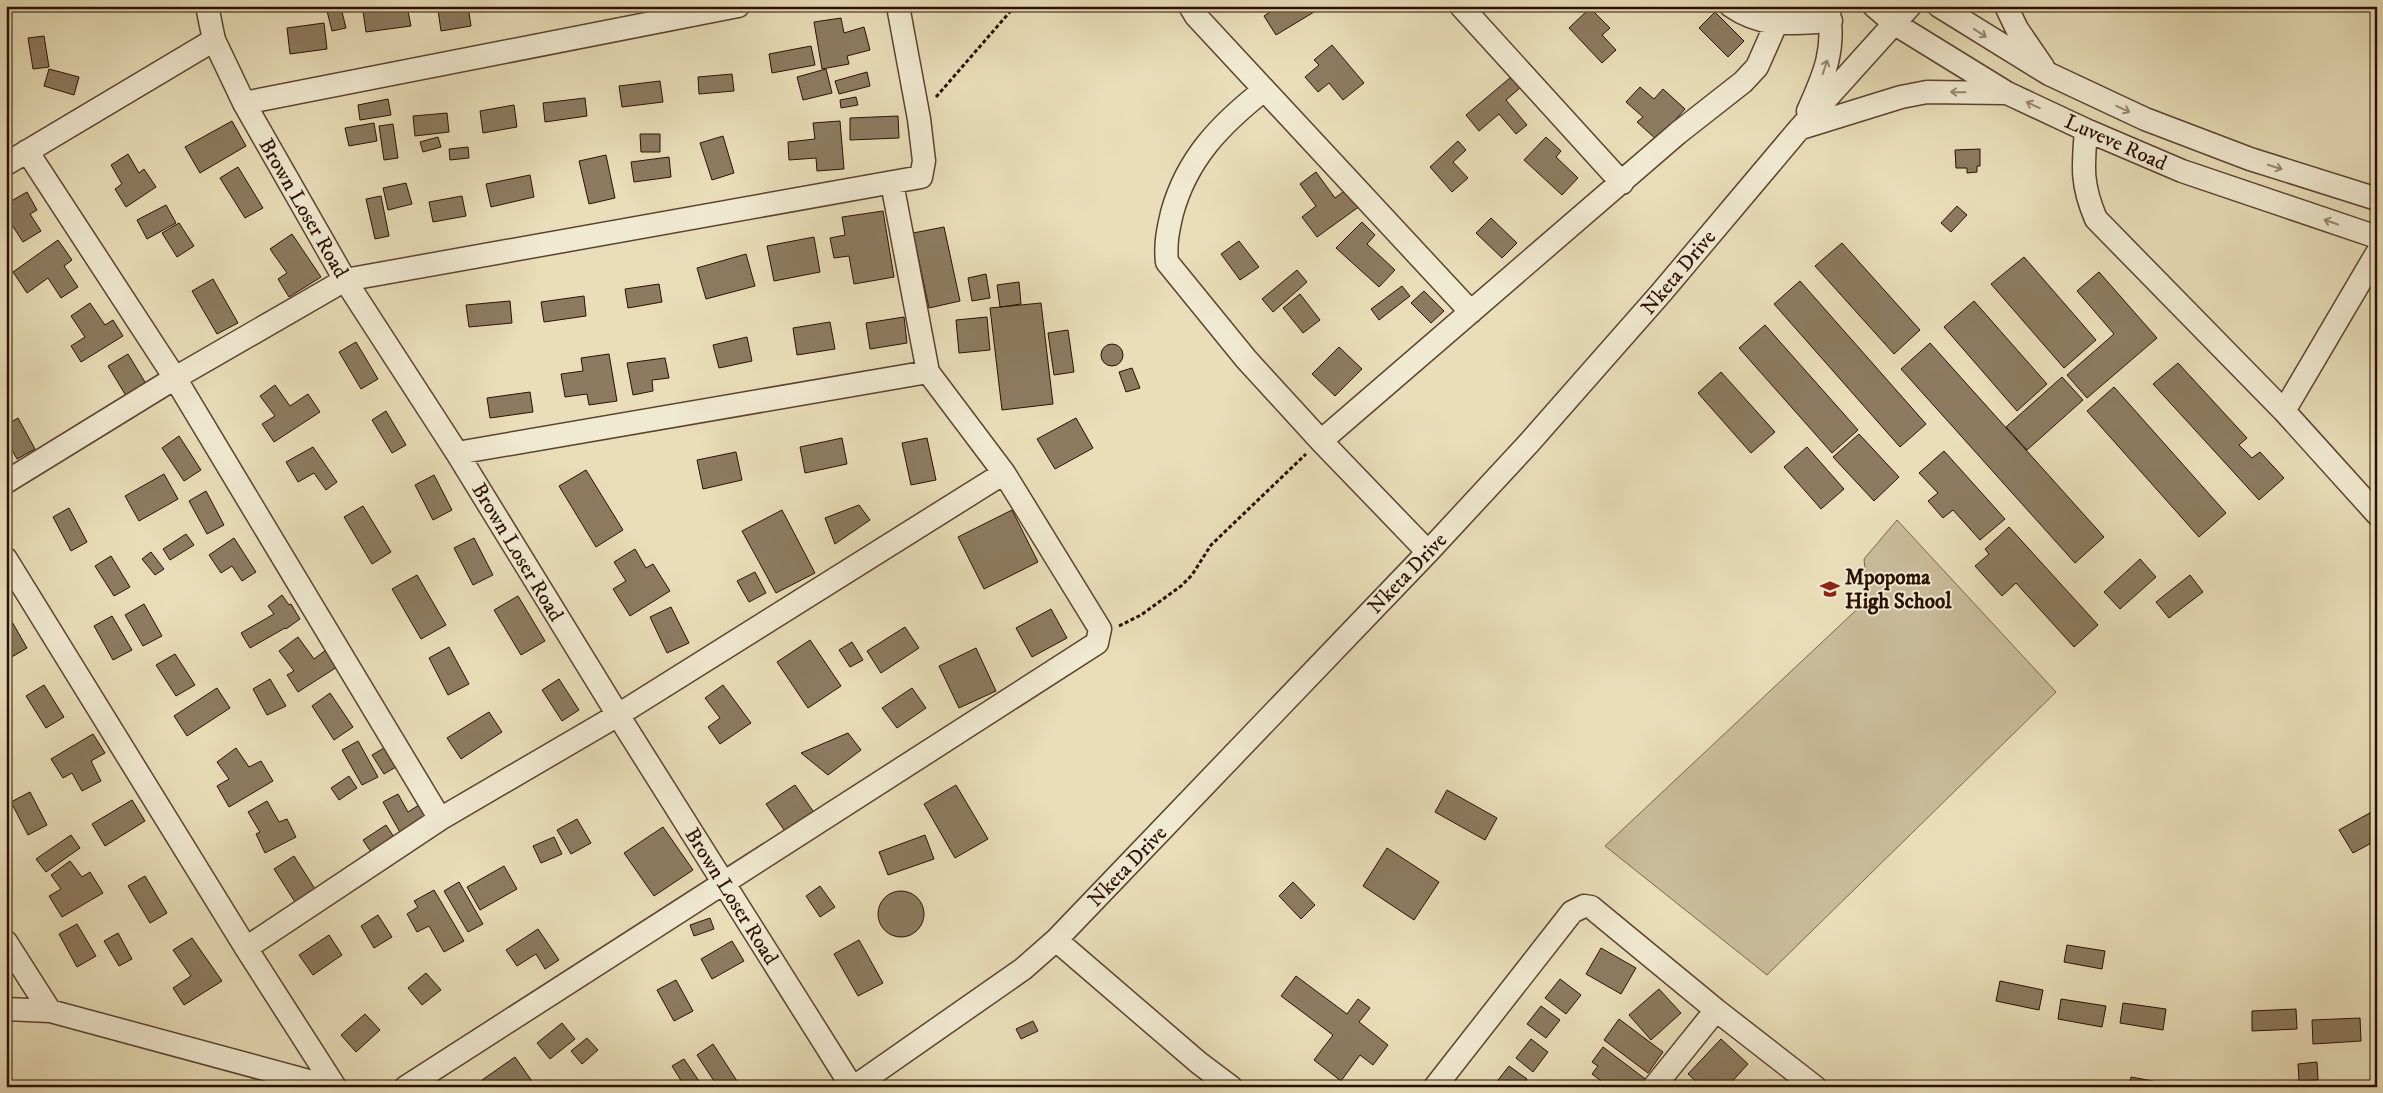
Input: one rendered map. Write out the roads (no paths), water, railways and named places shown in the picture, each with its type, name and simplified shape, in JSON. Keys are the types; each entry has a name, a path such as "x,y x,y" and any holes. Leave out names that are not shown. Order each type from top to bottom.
{"street":[{"name":"Brown Loser Road","path":"207,6 214,40 244,102 345,280 457,453 618,715 853,1087"},
{"path":"244,102 738,6"},
{"path":"6,482 175,378 345,280 921,177 924,161 898,6"},
{"path":"1190,6 1196,16 1471,312"},
{"path":"1461,6 1622,183"},
{"path":"1731,6 1757,19 1776,24 1829,14 1832,38 1827,61 1818,88 1800,128"},
{"name":"Luveve Road","path":"1874,6 1895,24 2007,93 2086,130 2182,172 2377,237"},
{"name":"Nketa Drive","path":"853,1087 1023,969 1056,940 1428,552 1529,443 1654,301 1800,128 1910,6"},
{"name":"Luveve Road","path":"1939,6 2049,74 2145,119 2250,159 2377,199"},
{"path":"2006,6 2016,29 2049,74"},
{"path":"1321,440 1678,133 1743,82 1757,67 1776,24"},
{"path":"6,164 214,40"},
{"path":"1264,90 1230,117 1187,171 1169,226 1165,245 1168,262 1246,359 1428,552"},
{"path":"1800,128 1901,97 1927,92 2007,93"},
{"path":"2086,130 2083,176 2086,196 2096,219 2284,411 2377,514"},
{"path":"27,150 175,378 440,819"},
{"path":"406,1087 1097,643 1100,629 1004,473 928,372 892,183"},
{"path":"2284,411 2377,253"},
{"path":"457,453 928,372"},
{"path":"246,948 440,819 618,715 1004,473"},
{"path":"6,559 246,948 335,1087"},
{"path":"1435,1087 1572,912 1584,906 1591,907 1716,1010 1815,1087"},
{"path":"1056,940 1199,1063 1231,1087"},
{"path":"6,942 50,1011"},
{"path":"6,1009 50,1011 331,1087"},
{"path":"1654,1087 1716,1010"}],"place":[{"name":"Mpopoma High School","path":"1830,589"}]}
